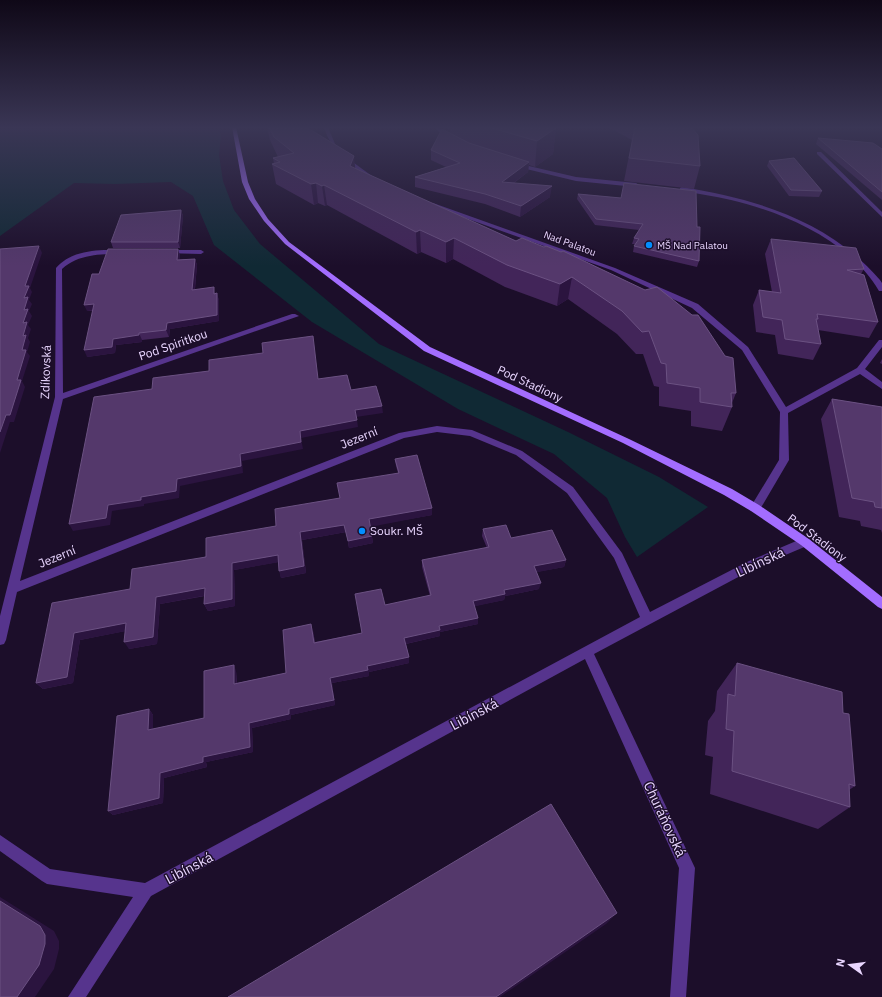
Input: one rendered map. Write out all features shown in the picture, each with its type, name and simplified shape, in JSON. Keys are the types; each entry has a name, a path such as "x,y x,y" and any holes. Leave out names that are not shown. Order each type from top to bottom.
{"main road":[{"name":"Pod Stadiony","path":"244,174 252,199 269,224 299,252 427,349 626,441 728,492 755,508 805,542 882,604"}],"street":[{"path":"367,174 379,182"},
{"path":"546,174 576,179 644,185"},
{"path":"840,174 882,215"},
{"path":"673,188 734,199 806,224 834,240 857,259 882,289"},
{"name":"Nad Palatou","path":"424,202 613,269 695,306 745,349 784,412"},
{"name":"Zdíkovská","path":"0,640 59,397 59,268 65,262 90,252 129,252"},
{"path":"153,252 202,252"},
{"name":"Pod Spiritkou","path":"59,397 295,316"},
{"path":"755,508 784,460 784,412 860,370 882,342"},
{"path":"860,370 882,386"},
{"name":"Jezerní","path":"13,589 402,435 437,429 472,433 519,453 570,490 618,556 647,619"},
{"name":"Libínská","path":"76,997 146,891 588,653 647,619 753,564 805,542"},
{"name":"Churáňovská","path":"588,653 687,868 678,997"},
{"path":"0,842 47,876 146,891"}],"shaded area":[{"path":"0,174 222,174 223,181 234,210 260,244 379,344 568,432 659,477 708,507 637,557 625,537 607,498 554,454 458,409 312,322 214,245 193,196 171,182 115,184 74,183 0,236"}],"building":[{"path":"291,174 367,174 516,241 522,238 544,247 546,246 561,252 563,251 645,290 657,287 692,315 698,315 725,356 733,358 736,393 731,393 732,407 700,402 700,388 667,383 666,364 661,363 649,331 642,332 622,311 572,277 560,284 507,265 454,238 446,242 420,230 416,232 324,185 322,186 316,183 311,184"},
{"path":"426,174 513,174 502,182 552,186 521,206 485,194 415,177"},
{"path":"779,174 807,174 822,191 791,190"},
{"path":"860,174 882,174 882,192"},
{"path":"624,183 696,191 697,227 700,227 699,261 634,246 639,239 634,238 643,224 596,219 578,194 621,198"},
{"path":"181,210 178,242 111,242 121,215"},
{"path":"771,239 856,248 864,269 847,270 864,275 878,322 817,314 818,319 816,319 821,344 785,339 782,320 763,317 759,290 781,293"},
{"path":"39,246 25,286 29,286 24,298 28,297 24,310 28,309 23,323 27,322 23,336 26,335 22,350 26,350 17,380 21,380 10,415 6,415 0,432 0,249"},
{"path":"108,249 178,249 177,260 195,259 192,290 214,287 214,294 217,293 217,315 167,323 166,330 139,333 139,335 113,339 112,347 84,350 94,304 84,305 92,274 99,274"},
{"path":"313,336 318,379 347,375 351,390 376,386 382,406 355,410 357,420 300,431 301,442 240,454 241,466 177,479 176,491 141,497 141,500 108,505 106,518 69,524 94,397 152,389 153,378 209,371 209,360 263,353 262,343"},
{"path":"832,399 882,407 882,508 875,507 874,502 852,498"},
{"path":"417,455 432,508 369,519 372,536 348,541 344,525 300,532 304,566 279,571 278,555 232,563 232,599 204,604 205,588 156,597 153,637 124,642 126,623 74,633 67,677 36,683 52,603 130,589 132,569 206,557 206,538 276,526 275,509 340,498 337,483 399,473 395,459"},
{"path":"506,525 511,538 552,530 566,560 534,566 541,583 504,590 505,594 473,601 478,618 439,626 440,630 404,638 409,657 367,666 368,670 330,678 334,700 289,709 289,714 249,723 250,747 203,757 203,762 160,773 159,798 108,811 117,716 149,709 148,730 204,718 204,671 234,665 234,684 286,673 283,630 311,624 314,643 362,633 355,594 381,589 385,605 431,595 422,560 489,547 483,529"},
{"path":"737,663 842,692 843,713 849,714 855,786 849,784 850,807 732,771 734,731 726,729 728,694 735,696"},
{"path":"551,804 617,913 496,997 228,997"},
{"path":"0,901 40,926 45,935 45,944 39,965 17,997 0,997"}],"place":[{"name":"MŠ Nad Palatou","path":"649,245"},
{"name":"Soukr. MŠ","path":"362,531"}]}
